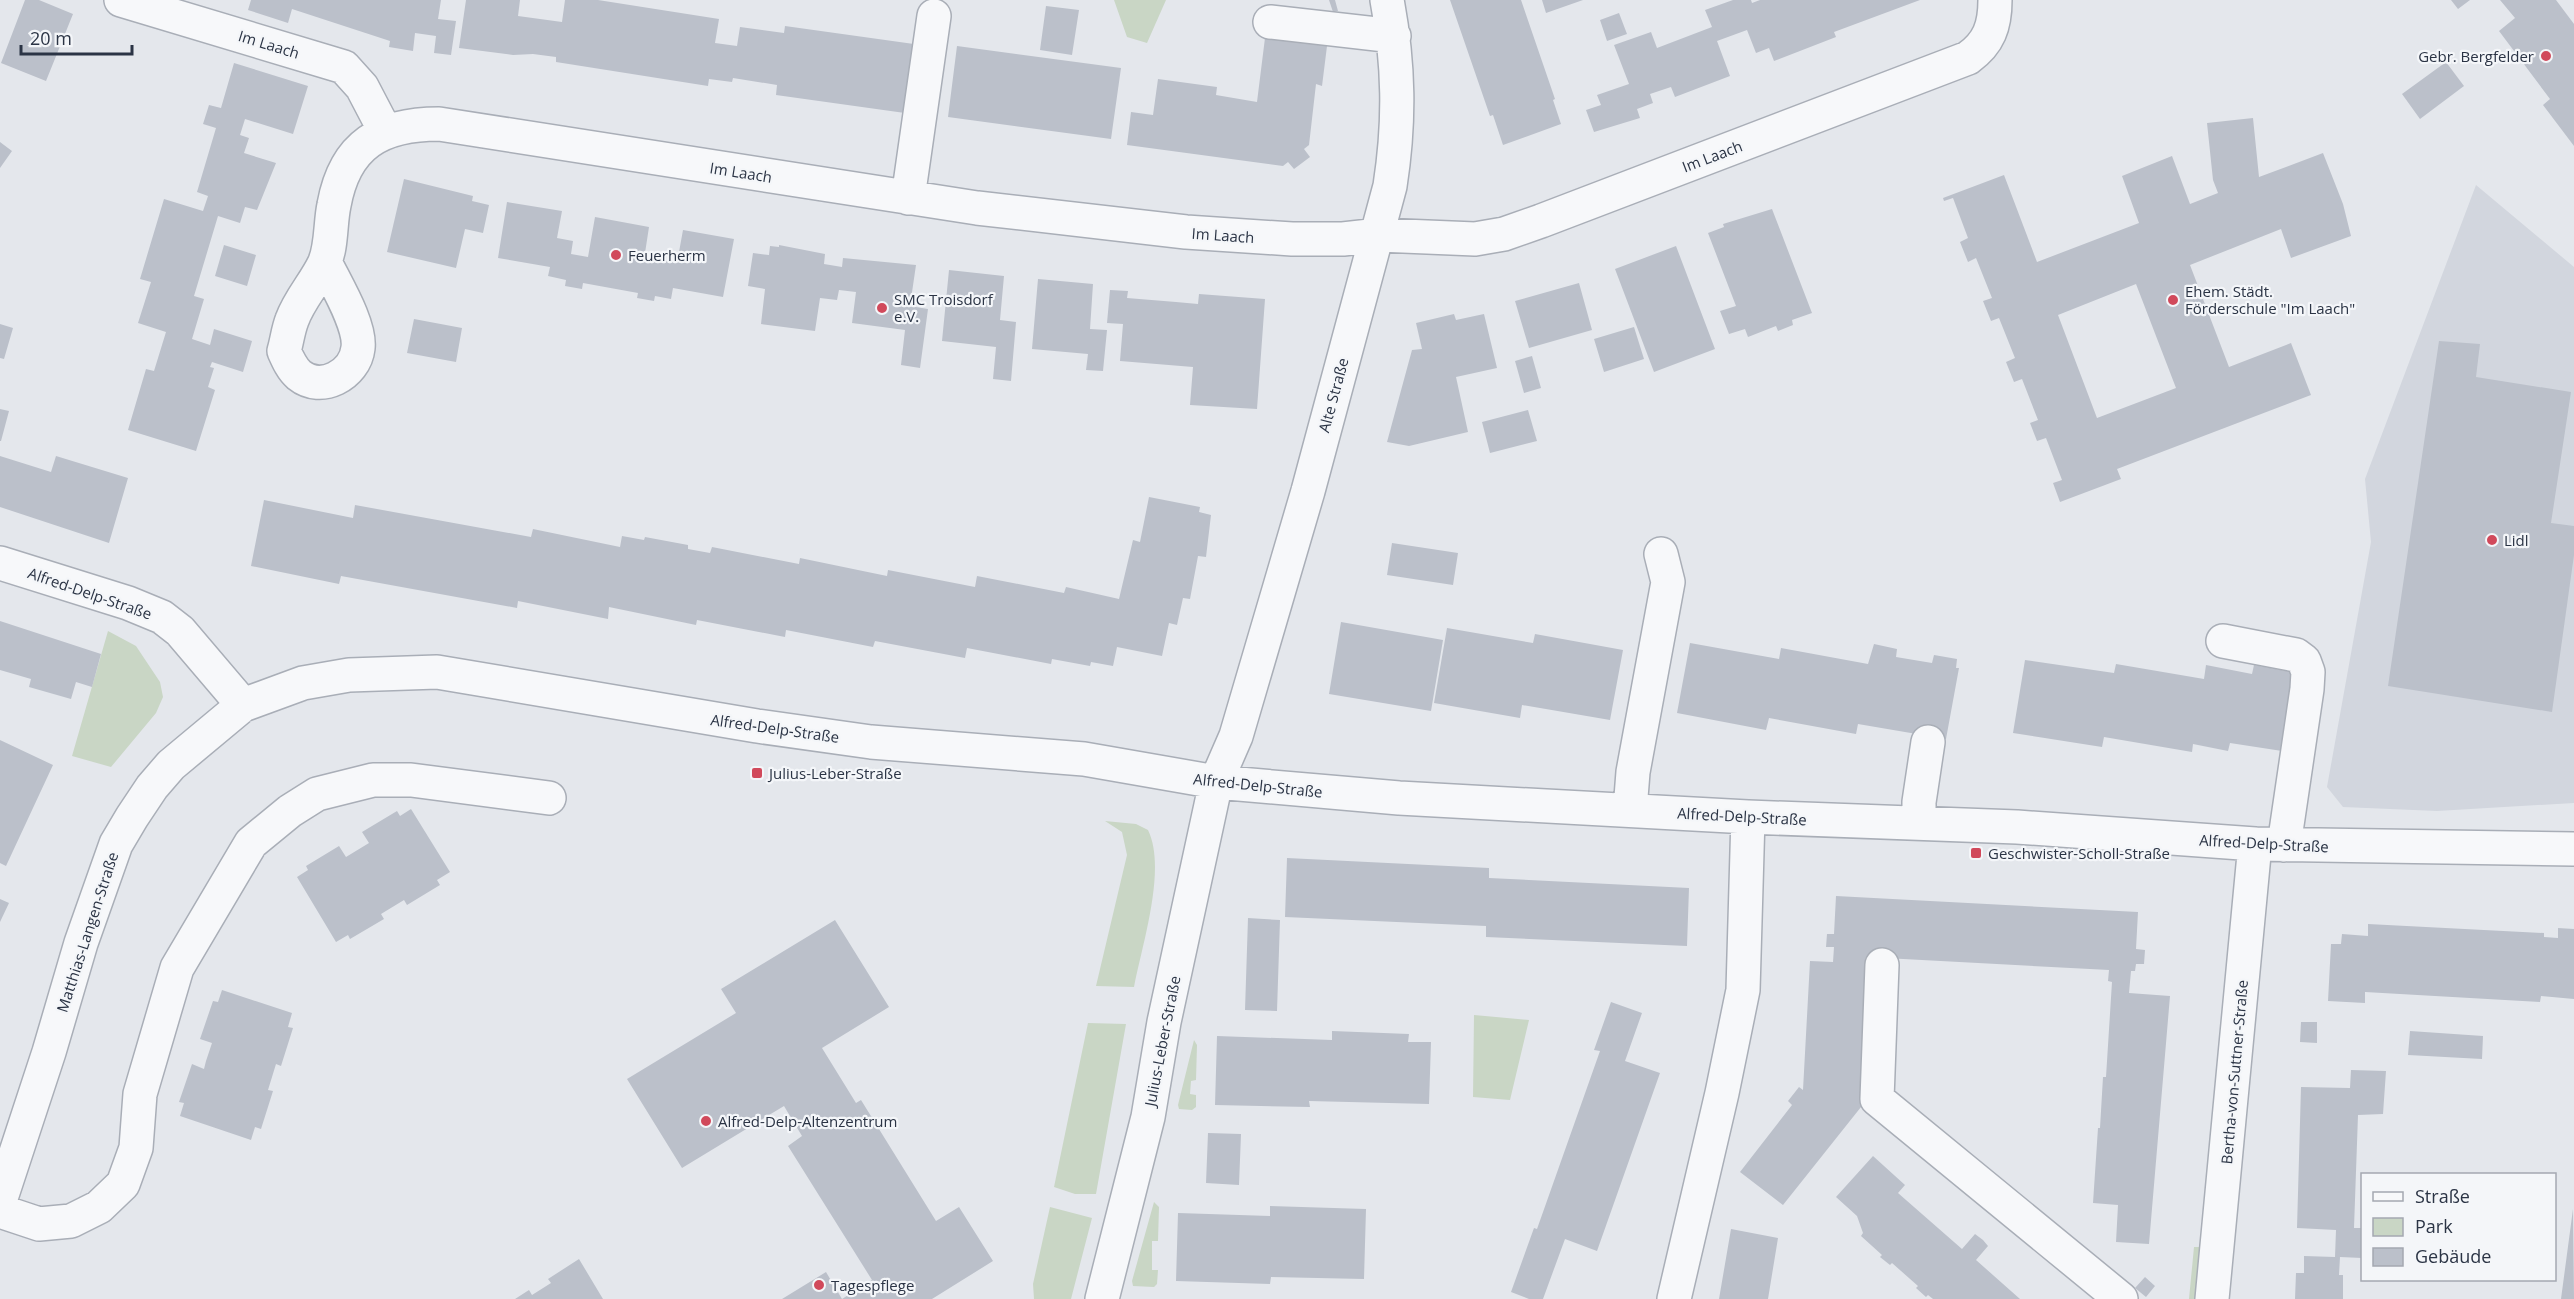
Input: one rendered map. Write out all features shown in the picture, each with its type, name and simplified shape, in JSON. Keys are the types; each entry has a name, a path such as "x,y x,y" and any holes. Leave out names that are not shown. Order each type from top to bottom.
{"street":[{"name":"Im Laach","path":"121,0 344,67 362,87 385,131"},
{"name":"Alte Straße","path":"1216,782 1236,736 1308,491 1338,373 1379,235 1398,136 1397,60 1387,0"},
{"name":"Im Laach","path":"325,262 334,203 346,169 358,152 385,131 411,124 439,124 909,198 1186,232 1292,239 1343,239 1379,235 1475,239 1504,234 1597,200 1968,58 1985,44 1992,30 1995,0"},
{"path":"909,198 934,16"},
{"path":"1270,22 1394,36"},
{"path":"1630,810 1633,772 1668,582 1661,554"},
{"name":"Alfred-Delp-Straße","path":"0,563 128,603 162,617 180,631 243,705 303,683 349,675 436,672 757,726 871,742 1084,759 1216,782 1399,798 1748,817 2017,827 2270,845 2574,849"},
{"name":"Bertha-von-Suttner-Straße","path":"2212,1299 2270,845 2307,689 2308,672 2304,661 2296,655 2223,641"},
{"name":"Matthias-Langen-Straße","path":"0,1201 49,1052 81,944 116,844 152,788 171,765 243,705"},
{"path":"1919,823 1919,802 1928,742"},
{"path":"0,1210 39,1224 71,1221 99,1207 123,1184 136,1148 140,1094 177,968 251,843 290,811 317,794 373,780 411,780 460,789 549,798"},
{"name":"Julius-Leber-Straße","path":"1102,1299 1148,1117 1164,1022 1216,782"},
{"path":"1674,1299 1722,1093 1743,990 1748,817"},
{"path":"1882,965 1877,1099 2121,1299"}],"shaded area":[{"path":"2476,185 2574,267 2574,803 2437,811 2343,807 2327,787 2371,542 2365,479"}],"green space":[{"path":"1114,0 1166,0 1147,43 1127,37"},
{"path":"108,631 136,646 160,682 163,697 156,713 111,767 72,756"},
{"path":"1105,821 1136,824 1148,830 1153,846 1154,886 1134,987 1096,986 1127,855 1122,832"},
{"path":"1474,1015 1529,1020 1510,1100 1473,1097"},
{"path":"1088,1023 1126,1024 1096,1194 1075,1194 1054,1187"},
{"path":"1194,1040 1197,1045 1196,1080 1191,1081 1190,1094 1196,1095 1196,1107 1192,1110 1179,1109 1178,1105"},
{"path":"1154,1202 1159,1207 1158,1241 1152,1241 1152,1270 1158,1270 1157,1284 1154,1287 1133,1286 1132,1281"},
{"path":"1050,1207 1092,1218 1071,1299 1034,1299 1033,1284"},
{"path":"2194,1247 2204,1247 2199,1299 2189,1299"}],"building":[{"path":"25,0 39,0 73,14 46,81 1,63"},
{"path":"251,0 441,0 438,19 456,21 451,55 434,53 436,36 415,33 413,51 389,47 390,41 292,9 288,23 248,10"},
{"path":"466,0 520,0 518,16 562,22 565,0 598,0 719,19 715,43 737,46 740,27 784,33 785,26 921,45 912,114 776,95 777,85 733,78 732,82 709,79 708,86 556,62 556,57 533,54 513,55 459,48"},
{"path":"1329,0 1335,0 1338,11 1333,12"},
{"path":"1450,0 1521,0 1555,99 1553,100 1561,124 1503,145 1493,115 1490,116"},
{"path":"1542,0 1583,0 1546,13"},
{"path":"1733,0 1751,0 1752,3 1760,0 1920,0 1834,32 1836,37 1774,61 1769,48 1756,53 1747,30 1717,41 1730,76 1675,97 1671,87 1650,94 1653,103 1637,109 1640,118 1594,132 1586,110 1601,105 1597,95 1629,84 1614,45 1651,32 1657,48 1712,27 1705,10"},
{"path":"2451,0 2470,0 2458,9"},
{"name":"Gebr. Bergfelder","path":"2500,0 2556,0 2574,24 2574,146 2543,105 2550,99 2499,31 2515,18"},
{"path":"1046,6 1079,10 1072,55 1040,50"},
{"path":"1619,13 1627,34 1607,41 1600,20"},
{"path":"1266,30 1328,38 1322,86 1316,84 1309,145 1304,149 1310,157 1294,169 1288,162 1283,166 1127,145 1131,112 1153,115 1158,79 1217,87 1216,95 1257,102"},
{"path":"957,46 1121,68 1111,139 948,117"},
{"path":"2446,62 2464,86 2420,119 2402,94"},
{"path":"234,63 308,86 293,134 245,119 240,135 249,138 244,153 276,163 257,210 245,207 240,223 218,216 194,296 204,299 192,339 210,345 214,329 252,341 243,372 212,362 210,367 214,368 208,387 215,390 196,451 128,430 146,369 154,371 166,332 138,323 151,282 140,279 164,199 203,211 208,196 197,192 216,128 203,124 209,105 221,108"},
{"path":"2253,118 2259,177 2323,153 2343,204 2351,236 2291,258 2281,229 2190,265 2229,367 2291,343 2311,395 2117,469 2121,479 2060,502 2053,483 2062,480 2046,438 2037,441 2030,423 2038,420 2022,379 2014,382 2006,362 2015,358 1999,318 1991,321 1983,301 1992,298 1976,258 1968,262 1960,242 1968,238 1953,198 1944,201 1943,198 2004,175 2037,262 2139,223 2122,176 2172,156 2190,204 2218,193 2213,180 2207,123","holes":["2136,284 2176,388 2097,418 2058,315"]},
{"path":"0,142 12,151 0,168"},
{"path":"404,179 473,196 472,201 489,205 483,233 465,229 456,268 387,252"},
{"path":"507,202 562,211 557,238 573,241 571,254 588,257 595,217 649,227 645,253 662,256 661,260 677,263 683,230 734,239 723,297 673,288 671,299 655,296 654,301 637,298 638,293 583,283 582,289 565,286 566,280 548,276 550,267 498,258"},
{"path":"1772,209 1812,313 1792,320 1793,325 1778,331 1776,326 1748,337 1745,329 1729,334 1720,311 1736,306 1708,233 1724,227 1723,224"},
{"path":"224,245 256,255 247,286 215,276"},
{"path":"779,245 825,254 824,264 842,267 843,258 916,265 910,306 928,309 920,368 901,365 905,330 852,323 856,292 839,290 837,300 820,298 815,331 761,324 765,289 748,286 753,253 769,255 770,246 779,247"},
{"path":"1676,246 1715,349 1654,372 1615,269"},
{"path":"949,270 1004,276 1000,320 1016,322 1011,381 993,379 996,347 942,341"},
{"path":"1038,279 1093,284 1090,329 1107,330 1103,371 1086,370 1088,354 1032,349"},
{"path":"1579,283 1592,330 1529,348 1515,301"},
{"path":"1110,290 1128,291 1127,298 1198,304 1199,294 1265,299 1257,409 1190,405 1193,367 1120,361 1123,324 1107,323"},
{"path":"1454,314 1456,320 1484,314 1497,368 1456,377 1468,432 1409,446 1387,442 1412,350 1422,349 1416,323"},
{"path":"414,319 462,328 456,362 407,353"},
{"path":"0,324 13,328 4,359 0,358"},
{"path":"1634,327 1644,359 1604,372 1594,339"},
{"name":"Lidl","path":"2439,341 2480,344 2476,377 2571,392 2551,523 2574,526 2574,555 2552,712 2388,686"},
{"path":"1532,356 1541,388 1524,393 1515,361"},
{"path":"0,409 9,411 1,441 0,441"},
{"path":"1528,410 1537,441 1490,453 1482,422"},
{"path":"0,456 51,472 56,456 128,478 109,543 0,507"},
{"path":"1149,497 1200,507 1199,512 1211,515 1206,557 1198,556 1190,599 1183,598 1177,625 1169,623 1162,656 1117,647 1113,666 1091,662 1090,666 1052,659 1051,664 967,648 965,658 875,641 873,647 786,630 785,637 697,620 696,625 609,607 608,619 518,601 517,608 341,576 339,584 251,566 264,500 353,518 355,505 531,537 533,529 620,547 622,536 644,540 645,537 688,545 688,549 710,553 712,547 799,564 800,558 887,576 888,570 975,587 977,576 1064,593 1066,587 1119,599 1133,540 1140,542"},
{"path":"1392,543 1458,553 1453,585 1387,575"},
{"path":"0,621 101,654 92,687 76,682 71,699 29,687 31,679 0,670"},
{"path":"1341,622 1443,640 1431,711 1329,694"},
{"path":"1447,628 1533,643 1535,634 1623,650 1610,720 1522,705 1520,718 1434,703"},
{"path":"1690,643 1779,659 1781,648 1868,664 1874,644 1897,649 1896,657 1932,663 1934,655 1957,659 1956,668 1959,668 1946,739 1858,724 1856,734 1769,718 1766,730 1677,713"},
{"path":"2025,660 2114,673 2116,664 2204,679 2206,665 2252,674 2254,665 2292,672 2293,681 2282,751 2230,743 2228,751 2193,744 2192,752 2104,737 2102,747 2013,733"},
{"path":"0,740 53,765 6,866 0,863"},
{"path":"411,809 450,872 437,880 440,885 407,905 404,900 381,914 384,919 350,939 348,935 336,942 297,877 308,870 306,866 339,846 346,857 369,843 362,832 397,811 400,816"},
{"path":"1287,858 1489,868 1489,878 1689,888 1687,946 1486,937 1486,926 1285,917"},
{"path":"1836,896 2138,912 2136,949 2145,950 2144,964 2136,964 2135,971 2131,971 2129,993 2170,996 2149,1244 2116,1242 2118,1205 2093,1203 2103,1077 2106,1077 2112,982 2108,981 2109,970 1866,957 1865,963 1868,963 1861,1107 1783,1205 1740,1172 1792,1105 1788,1101 1799,1087 1803,1090 1810,961 1833,962 1834,947 1826,947 1827,934 1834,934"},
{"path":"0,899 9,903 0,922"},
{"path":"1248,918 1280,920 1277,1011 1245,1010"},
{"name":"Alfred-Delp-Altenzentrum","path":"835,920 889,1007 822,1048 856,1103 861,1100 936,1221 959,1207 993,1261 932,1299 842,1299 872,1280 788,1146 802,1136 784,1106 682,1168 627,1079 736,1013 721,989"},
{"path":"2368,924 2544,933 2544,937 2558,938 2558,928 2574,929 2574,999 2541,996 2540,1002 2365,992 2365,1003 2328,1001 2331,944 2341,944 2342,934 2368,936"},
{"path":"222,990 292,1013 288,1027 293,1028 281,1066 276,1064 268,1090 273,1091 261,1129 255,1127 251,1140 180,1116 184,1103 179,1102 192,1064 204,1069 212,1043 200,1039 213,1001 218,1002"},
{"path":"1611,1002 1642,1013 1625,1061 1660,1073 1597,1251 1565,1239 1543,1299 1529,1299 1511,1292 1534,1228 1537,1229 1600,1051 1594,1050"},
{"path":"2301,1022 2317,1022 2317,1043 2300,1042"},
{"path":"1332,1031 1409,1034 1408,1042 1431,1042 1429,1104 1309,1101 1310,1107 1215,1105 1217,1036 1332,1040"},
{"path":"2410,1031 2483,1036 2482,1059 2408,1055"},
{"path":"2351,1070 2386,1071 2383,1114 2358,1115 2354,1228 2361,1228 2361,1258 2340,1257 2339,1275 2343,1275 2343,1299 2295,1299 2296,1273 2304,1273 2304,1256 2335,1257 2336,1230 2297,1228 2301,1087 2350,1088"},
{"path":"1208,1133 1241,1134 1239,1185 1206,1183"},
{"path":"1873,1156 1905,1185 1898,1193 1962,1249 1975,1234 1983,1240 1988,1246 1976,1260 2020,1299 1933,1299 1928,1295 1926,1297 1916,1288 1918,1286 1892,1263 1890,1265 1880,1257 1882,1255 1861,1236 1863,1233 1857,1216 1836,1197"},
{"path":"1270,1206 1366,1209 1364,1279 1271,1277 1270,1284 1176,1281 1178,1213 1270,1216"},
{"path":"2573,1209 2574,1299 2561,1299"},
{"path":"1731,1229 1778,1238 1768,1299 1719,1299"},
{"path":"579,1259 603,1299 515,1299 529,1290 532,1295 551,1283 548,1279"},
{"name":"Tagespflege","path":"826,1272 842,1299 782,1299"},
{"path":"2145,1277 2155,1286 2146,1297 2135,1288"}],"place":[{"name":"Gebr. Bergfelder","path":"2546,56"},
{"name":"Feuerherm","path":"616,255"},
{"name":"Ehem. Städt. Förderschule \"Im Laach\"","path":"2173,300"},
{"name":"SMC Troisdorf e.V.","path":"882,308"},
{"name":"Lidl","path":"2492,540"},
{"name":"Julius-Leber-Straße","path":"757,773"},
{"name":"Geschwister-Scholl-Straße","path":"1976,853"},
{"name":"Alfred-Delp-Altenzentrum","path":"706,1121"},
{"name":"Tagespflege","path":"819,1285"}]}
